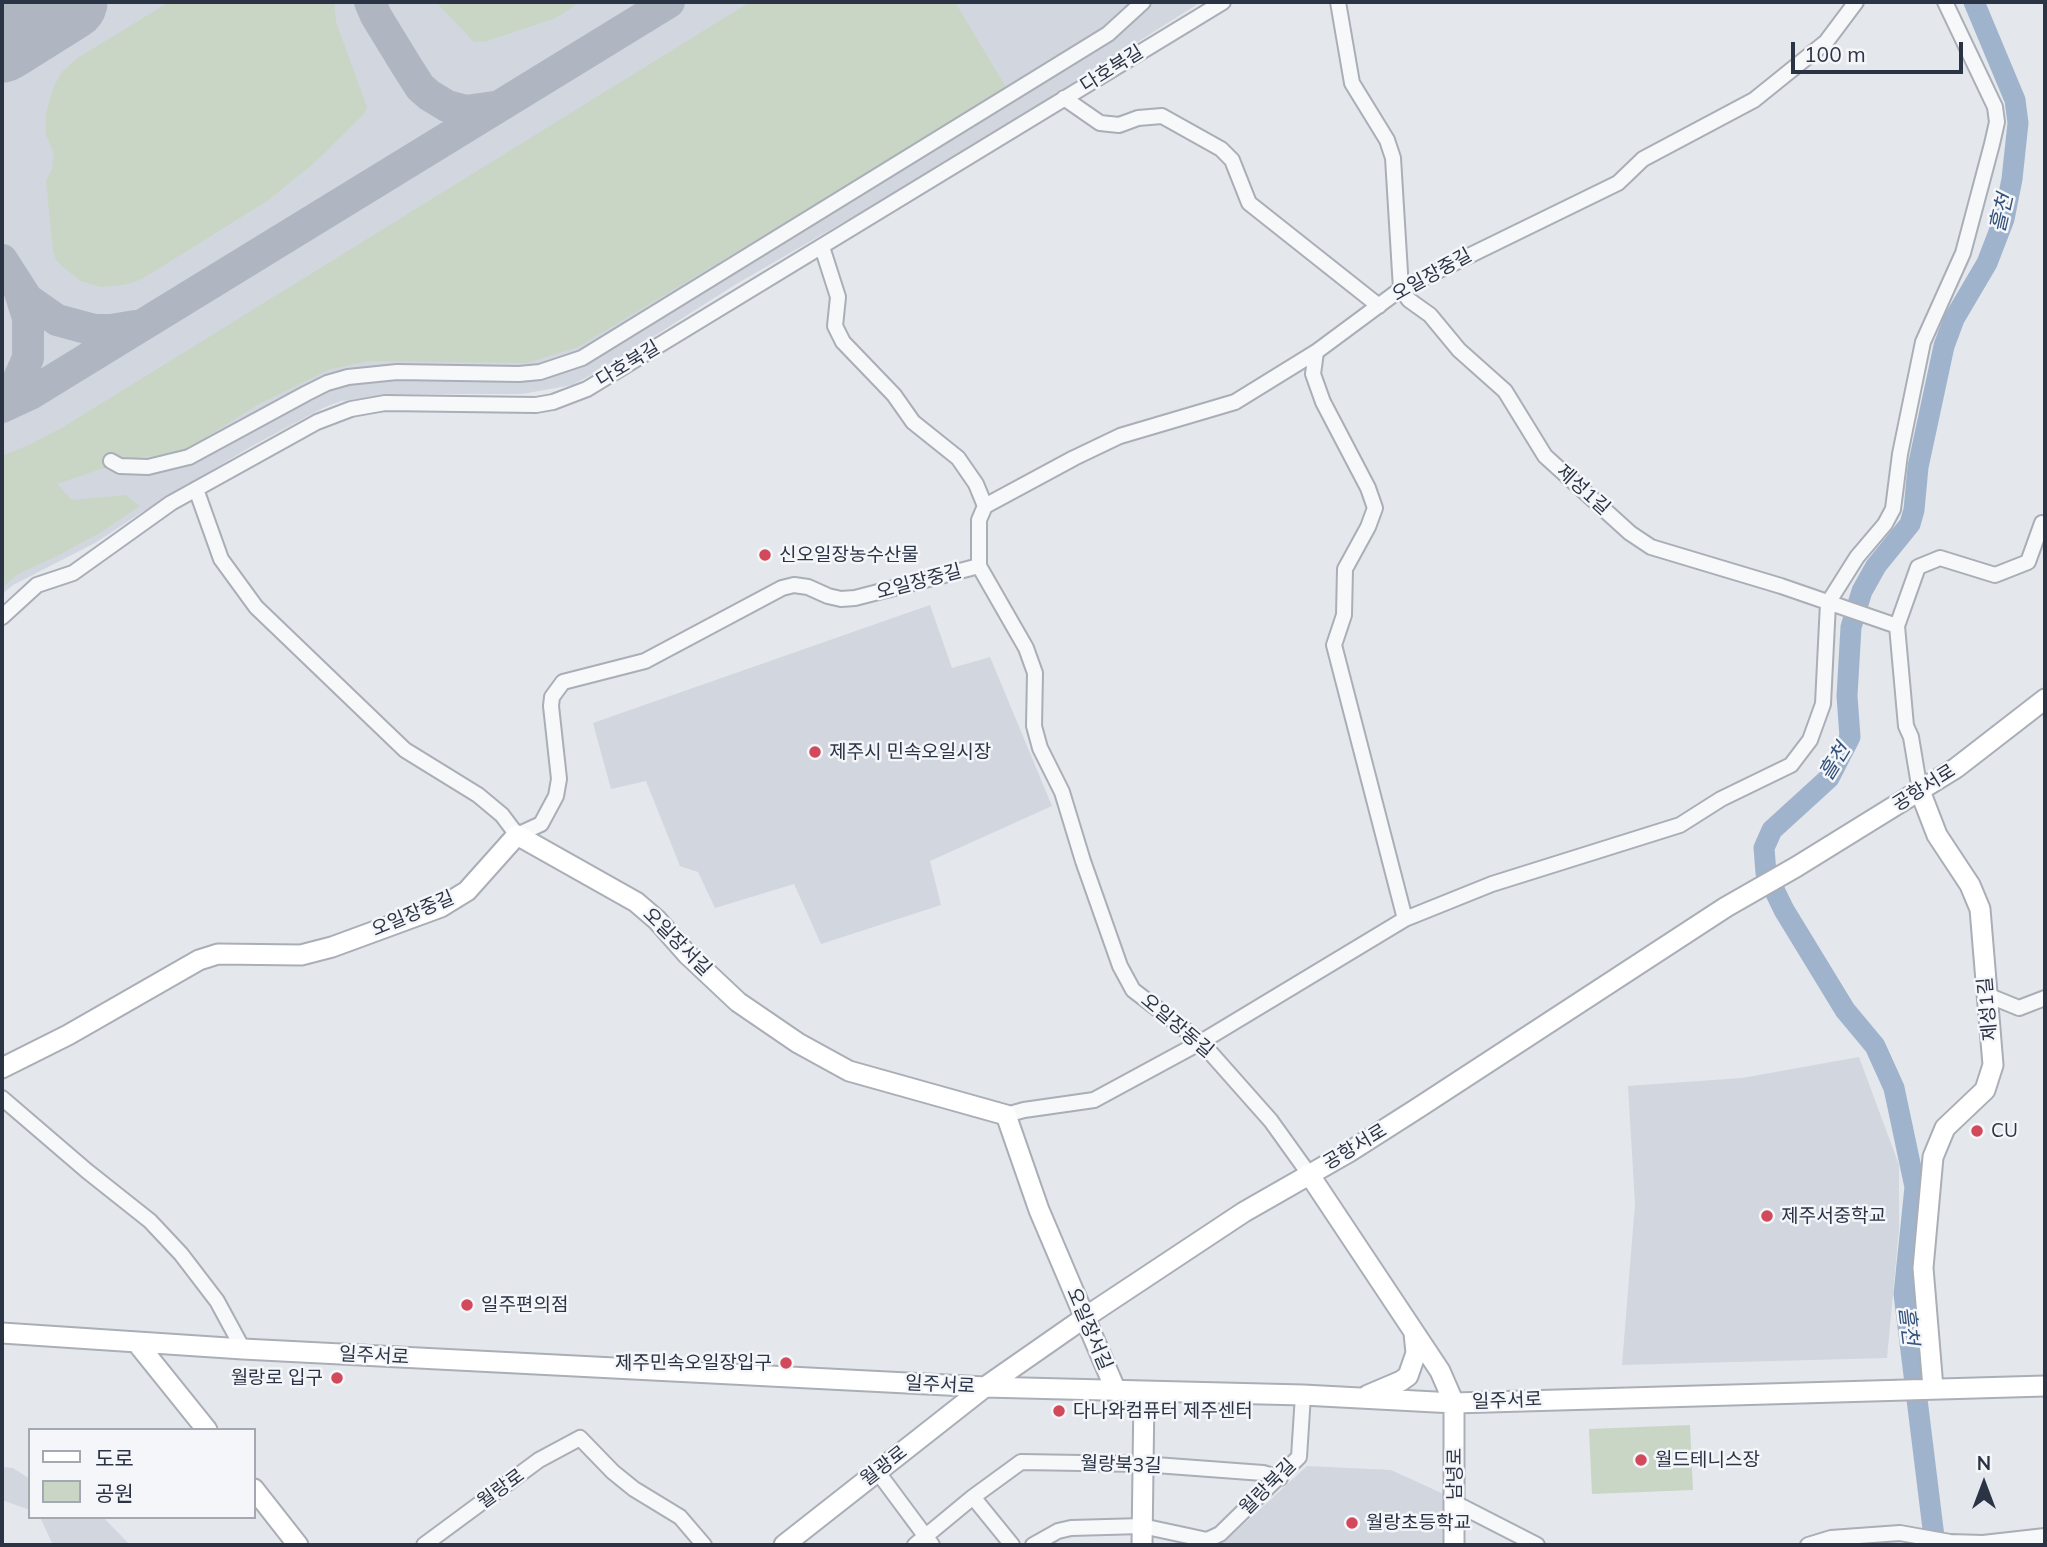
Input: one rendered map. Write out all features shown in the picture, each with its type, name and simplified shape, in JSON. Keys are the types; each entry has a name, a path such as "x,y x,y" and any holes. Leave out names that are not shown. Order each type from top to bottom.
{"street":[{"path":"111,461 120,466 148,467 189,457 307,393 348,377 397,373 519,374 540,372 582,358 1100,39 1143,2"},
{"name":"다호북길","path":"2,617 37,585 73,573 160,510 317,422 351,409 385,403 536,405 553,402 587,389 1223,2"},
{"path":"1338,2 1352,83 1387,140 1393,158 1401,289"},
{"name":"오일장중길","path":"2,1069 200,960 218,954 301,955 332,947 441,906 467,891 517,835 541,824 556,796 559,779 551,706 552,698 563,682 645,661 782,588 794,585 841,599 855,598 979,566 979,520 985,506 1120,436 1236,402 1316,352 1401,289 1618,183 1643,159 1754,100 1826,42 1856,2"},
{"path":"1006,1115 1094,1100 1201,1042 1405,919 1492,884 1680,825 1721,799 1791,765 1810,740 1824,704 1828,603 1857,557 1885,524 1893,509 1900,454 1923,342 1963,253 1984,181 1997,122 1991,97 1945,2"},
{"path":"1064,98 1100,123 1119,125 1138,118 1161,117 1221,149 1232,160 1249,203 1379,306"},
{"path":"822,247 838,297 835,326 843,342 894,395 914,422 958,458 976,484 985,506"},
{"name":"제성1길","path":"1401,289 1409,300 1430,315 1459,349 1505,391 1545,456 1641,541 1661,551 1781,586 1897,626 1906,726 1911,737 1920,791 1937,835 1970,885 1980,909 1993,1065 1985,1090 1945,1128 1933,1157 1923,1268 1933,1388"},
{"path":"1316,352 1313,374 1323,402 1368,488 1375,508 1368,527 1345,569 1344,615 1334,645 1405,919"},
{"name":"오일장서길","path":"196,489 221,559 256,607 405,750 478,795 502,815 517,835 636,902 738,1002 799,1043 849,1071 1006,1115 1039,1210 1115,1391"},
{"path":"1897,626 1918,567 1940,558 1995,575 2028,562 2042,523"},
{"name":"오일장동길","path":"979,566 1026,648 1035,673 1034,726 1040,748 1062,792 1120,966 1133,990 1201,1042 1271,1121 1440,1371 1454,1403"},
{"name":"공항서로","path":"985,1387 1244,1212 1418,1108 1730,905 1956,768 2045,699"},
{"path":"1987,995 2019,1008 2045,998"},
{"path":"2,1098 87,1171 150,1220 181,1254 217,1301 243,1349"},
{"path":"1357,1398 1390,1387 1408,1376 1416,1353 1414,1332"},
{"name":"일주서로","path":"2,1333 243,1349 985,1387 1303,1395 1454,1403 1933,1388"},
{"path":"137,1343 205,1428"},
{"path":"1933,1388 2045,1386"},
{"name":"월광로","path":"791,1543 877,1471 985,1387"},
{"path":"1142,1536 1144,1393"},
{"name":"월랑북길","path":"1033,1545 1058,1531 1071,1528 1207,1540 1220,1534 1299,1457 1303,1395"},
{"name":"남녕로","path":"1454,1403 1454,1545"},
{"name":"월랑로","path":"424,1545 539,1460 580,1438 624,1480 681,1517 704,1545"},
{"name":"월랑북3길","path":"877,1471 925,1542 973,1497 1021,1462 1142,1464 1264,1473 1280,1478"},
{"path":"256,1491 299,1545"},
{"path":"973,1497 1012,1545"},
{"path":"1455,1503 1537,1545"},
{"path":"1808,1545 1831,1538 1900,1533 1950,1542 1983,1544 2013,1538 2045,1536"}],"shaded area":[{"path":"2,2 1201,2 949,161 733,286 604,368 572,385 522,394 393,394 341,401 252,446 95,543 13,585 2,594"},
{"name":"제주시 민속오일시장","path":"930,605 952,668 990,657 1052,806 930,861 941,905 821,944 794,884 715,908 698,872 680,866 646,781 611,789 593,723"},
{"name":"제주서중학교","path":"1859,1057 1899,1165 1899,1229 1887,1358 1622,1365 1635,1204 1628,1086 1742,1078"},
{"name":"월랑초등학교","path":"1307,1466 1391,1470 1459,1501 1459,1545 1221,1545"},
{"path":"2,1467 13,1468 28,1478 28,1509 2,1500"},
{"path":"41,1519 105,1519 130,1545 53,1545"}],"green space":[{"path":"169,2 334,2 336,22 367,107 364,114 313,164 267,201 142,279 125,285 101,287 81,281 56,260 53,251 46,181 52,169 54,153 46,135 49,101 62,72 76,59"},
{"path":"436,2 580,2 556,18 487,41 474,42"},
{"path":"750,2 955,2 1007,89 578,347 527,363 368,361 328,370 257,405 181,453 133,458 57,484 72,500 125,495 140,506 98,534 18,574 2,588 2,456 65,426"},
{"name":"월드테니스장","path":"1690,1425 1693,1490 1592,1494 1589,1429"}],"waterway":[{"name":"흘천","path":"1935,1545 1904,1294 1915,1187 1894,1088 1875,1046 1845,1010 1784,910 1766,873 1764,848 1772,830 1829,778 1850,737 1847,696 1851,627 1862,591 1876,566 1910,524 1918,467 1944,346 1954,319 1987,263 2004,219 2012,179 2018,123 2015,100 1974,2"}],"taxiway":[{"path":"370,2 406,65 420,87 429,95 447,106 466,111 494,107"},
{"path":"2,407 30,394 669,2"},
{"path":"2,58 50,13"},
{"path":"2,260 27,299 57,320 94,330 135,326"},
{"path":"2,400 17,383 28,358 28,318 19,289"}],"runway":[{"path":"2,44 69,2"}],"place":[{"name":"신오일장농수산물","path":"765,555"},
{"name":"제주시 민속오일시장","path":"815,752"},
{"name":"CU","path":"1977,1131"},
{"name":"제주서중학교","path":"1767,1216"},
{"name":"일주편의점","path":"467,1305"},
{"name":"제주민속오일장입구","path":"786,1363"},
{"name":"월랑로 입구","path":"337,1378"},
{"name":"다나와컴퓨터 제주센터","path":"1059,1411"},
{"name":"월드테니스장","path":"1641,1460"},
{"name":"월랑초등학교","path":"1352,1523"}]}
